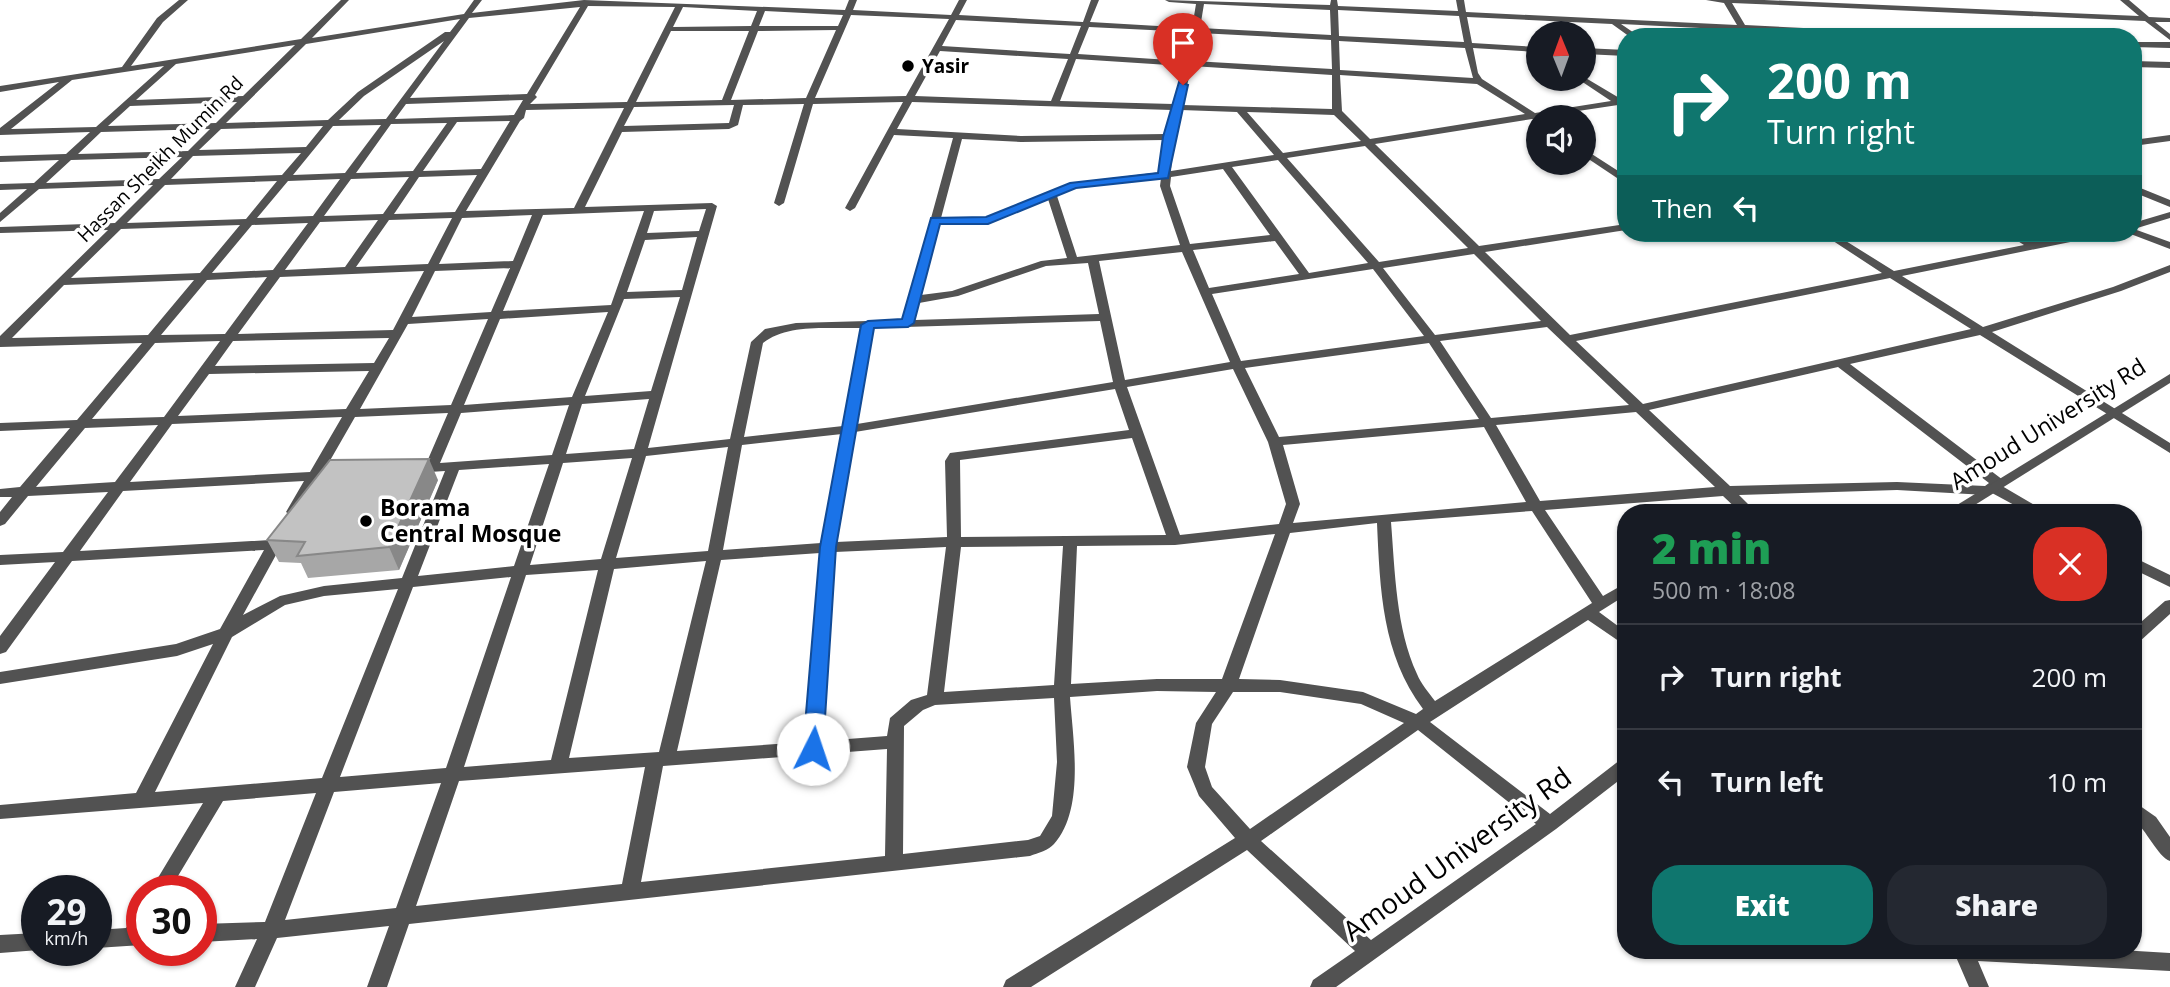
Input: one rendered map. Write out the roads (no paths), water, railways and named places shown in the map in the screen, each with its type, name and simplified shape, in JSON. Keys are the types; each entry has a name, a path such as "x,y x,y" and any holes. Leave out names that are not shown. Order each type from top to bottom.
{"street":[{"path":"124,70 160,20 184,0"},
{"name":"Hassan Sheikh Mumin Rd","path":"0,342 345,0"},
{"path":"0,648 478,0"},
{"path":"779,203 810,99 838,28 853,0"},
{"path":"850,208 912,99 963,0"},
{"path":"1055,103 1095,0"},
{"path":"1170,0 1334,4 1464,15 1741,28"},
{"path":"1460,0 1471,46 1474,73 1479,81 1526,112"},
{"path":"1710,0 2170,20"},
{"path":"1726,0 1741,28"},
{"path":"1870,0 1884,17"},
{"path":"2124,0 2170,38"},
{"path":"1200,1 1189,62 1169,137 1164,176 1187,250 1237,365 1275,442 1293,495 1290,516 1283,529 1228,686 1204,723 1196,767 1205,791 1248,840 1370,951"},
{"path":"141,802 226,633 312,477 397,334 458,214 587,2"},
{"path":"0,89 303,44 466,16 587,2 953,17 1526,49"},
{"path":"1334,4 1337,112"},
{"path":"578,210 680,5"},
{"path":"726,101 762,9"},
{"path":"1615,23 1622,28"},
{"path":"0,521 330,124 361,94 458,27"},
{"path":"668,29 838,28"},
{"path":"2142,44 2170,45"},
{"path":"937,48 1479,81"},
{"path":"1596,52 1617,53"},
{"path":"0,219 173,62"},
{"path":"2142,64 2170,65"},
{"path":"1,132 68,79"},
{"path":"1596,87 1617,99"},
{"path":"130,103 244,99"},
{"path":"404,101 525,107 810,99 912,99 1337,112 1550,323 1740,504"},
{"path":"619,129 729,126 733,125 740,101"},
{"path":"1596,108 1617,104"},
{"path":"1,132 454,120 525,107"},
{"path":"1240,110 1377,267 1433,340 1489,424 1595,609 1617,631"},
{"path":"935,221 988,220 1021,209 1074,185 1164,176 1369,141 1526,119"},
{"path":"348,271 454,120"},
{"path":"892,132 1021,139 1169,137"},
{"path":"908,323 958,136"},
{"path":"2142,143 2168,140"},
{"path":"0,159 307,150"},
{"path":"1596,160 1617,175"},
{"path":"1224,165 1307,276"},
{"path":"0,187 483,172"},
{"path":"2142,192 2170,204"},
{"path":"1051,194 1073,261"},
{"path":"0,230 712,206 607,565 558,766"},
{"path":"377,987 452,777 518,571 577,400 617,302 650,208"},
{"path":"431,468 493,315 539,212"},
{"path":"2142,223 2170,215"},
{"path":"1205,292 1617,228"},
{"path":"639,237 703,234"},
{"path":"2142,235 2170,246"},
{"path":"914,300 954,294 1045,263 1187,250 1279,237"},
{"path":"1841,242 2170,449"},
{"path":"2027,242 2035,246"},
{"path":"1569,340 2055,242"},
{"path":"1093,260 1103,317 1120,385 1175,540"},
{"path":"63,282 516,264"},
{"path":"1275,442 1641,408 1984,330 2117,289 2170,268"},
{"path":"404,321 493,315 685,293"},
{"path":"630,892 661,760 715,554 736,442 761,337 769,331 796,327 1103,317"},
{"path":"404,470 638,453 848,429 1237,365 1550,323"},
{"path":"813,749 828,547 868,325"},
{"path":"0,342 397,334"},
{"path":"1842,364 1992,487 2024,504"},
{"path":"205,370 378,367"},
{"name":"Amoud University Rd","path":"1965,504 2170,377"},
{"path":"0,427 456,408 656,395"},
{"path":"935,699 954,542 952,461 955,456 1137,433"},
{"path":"245,987 271,930 453,467"},
{"path":"0,493 352,474"},
{"path":"0,678 177,650 226,633 280,601 324,591 518,571 828,547 954,542 1175,540 1384,518 1726,491 1897,486 1992,487"},
{"path":"1384,518 1386,566 1404,660 1426,716"},
{"path":"217,932 271,930 894,864 1030,848 1046,841 1061,818 1066,762 1062,693 1070,543"},
{"path":"0,560 274,545"},
{"path":"2142,567 2170,582"},
{"path":"1013,987 1248,840 1426,716 1617,594"},
{"path":"2142,630 2170,605"},
{"path":"894,864 897,723 904,714 935,699 1157,685 1280,686 1363,698 1426,716 1550,824"},
{"path":"0,812 141,802 218,793 452,777 558,766 897,742"},
{"name":"Amoud University Rd","path":"1320,987 1550,824 1617,772"},
{"path":"169,875 218,793"},
{"path":"2142,815 2150,822 2170,853"},
{"path":"2150,822 2170,829"},
{"path":"0,944 21,943"},
{"path":"1967,959 1979,987"},
{"path":"2114,959 2170,962"}],"place":[{"name":"Yasir","path":"908,66"},
{"name":"Borama Central Mosque","path":"366,521"}]}
